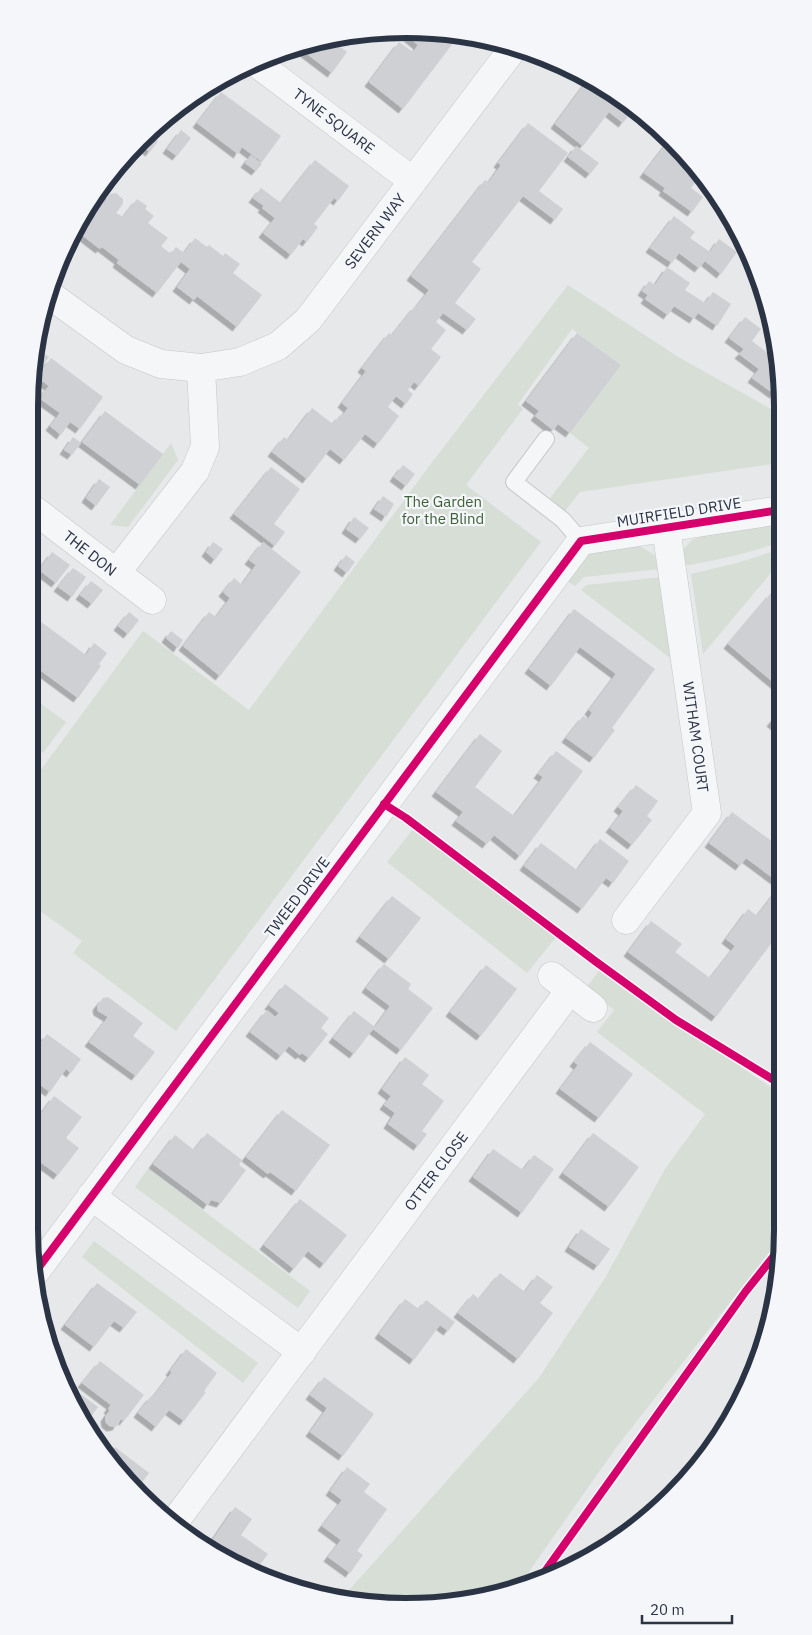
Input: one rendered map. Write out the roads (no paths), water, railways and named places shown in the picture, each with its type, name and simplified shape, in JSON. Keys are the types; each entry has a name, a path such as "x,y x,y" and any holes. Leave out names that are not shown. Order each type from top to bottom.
{"street":[{"name":"SEVERN WAY","path":"54,298 126,350 161,364 201,368 240,362 278,346 308,320 510,53"},
{"name":"TYNE SQUARE","path":"262,67 413,181"},
{"path":"116,573 195,471 205,447 201,368"},
{"name":"MUIRFIELD DRIVE","path":"581,541 774,511"},
{"name":"THE DON","path":"38,513 152,600"},
{"name":"WITHAM COURT","path":"626,920 707,813 666,528"},
{"name":"TWEED DRIVE","path":"40,1266 581,541"},
{"name":"OTTER CLOSE","path":"178,1518 302,1352 561,983 592,1008"},
{"path":"91,1196 302,1352"}],"lane":[{"path":"546,439 514,482 563,520 581,541"}],"park label":[{"name":"The Garden for the Blind","path":"443,510"}]}
